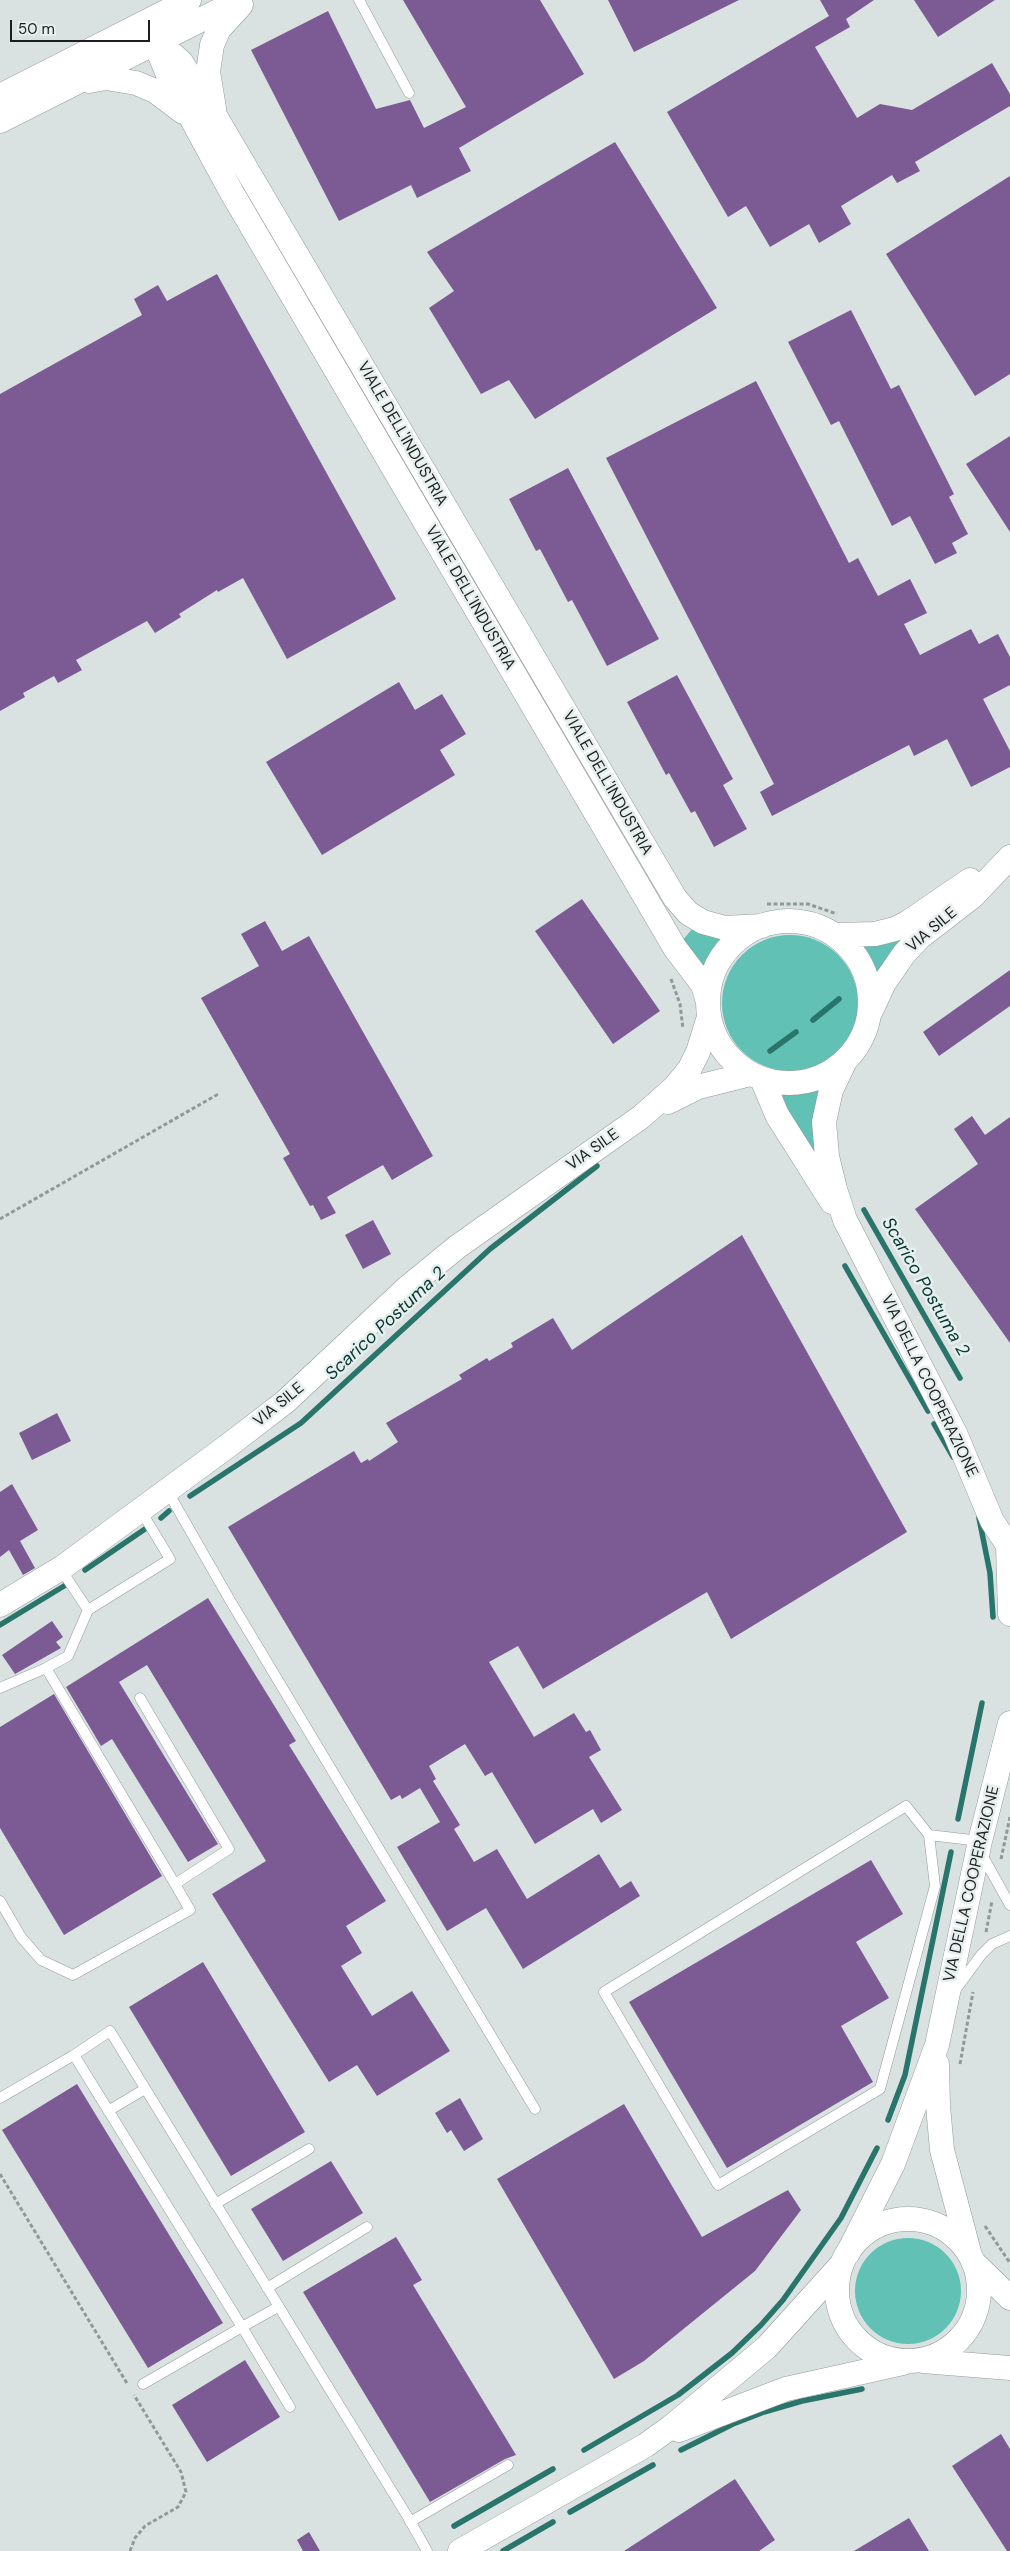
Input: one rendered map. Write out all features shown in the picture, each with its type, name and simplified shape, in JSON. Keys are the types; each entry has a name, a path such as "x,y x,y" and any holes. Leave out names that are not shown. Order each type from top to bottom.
{"street":[{"path":"0,121 70,86 153,31 189,0"},
{"path":"0,96 153,31 240,0"},
{"path":"217,119 208,72 212,45 224,23 246,0"},
{"path":"153,31 163,65 190,118"},
{"name":"VIALE DELL'INDUSTRIA","path":"153,31 181,62 217,119 675,898 688,913 703,922 732,928 760,916"},
{"path":"70,86 106,78 136,83 155,91 190,118"},
{"name":"VIALE DELL'INDUSTRIA","path":"190,118 232,193 670,941 703,985 709,1010"},
{"name":"VIA SILE","path":"837,925 875,934 895,929 925,912 959,887 1010,857"},
{"name":"VIA SILE","path":"869,1015 892,969 920,938 973,896 1010,857"},
{"path":"760,916 787,922 837,925 866,976 869,989 869,1015 861,1040 845,1061 824,1075 800,1083 774,1082 756,1076 734,1062 720,1046 709,1010 712,978 723,956 760,916"},
{"name":"VIA SILE","path":"0,1604 60,1568 168,1492 285,1402 407,1288 457,1247 641,1117 675,1087 689,1070 698,1052 709,1010"},
{"name":"VIA DELLA COOPERAZIONE","path":"845,1061 829,1094 824,1131 826,1156 845,1220"},
{"name":"VIA SILE","path":"641,1117 698,1088 756,1076"},
{"name":"VIA DELLA COOPERAZIONE","path":"756,1076 788,1134 845,1220 955,1433 992,1521 1008,1545 1010,1614"},
{"name":"VIA DELLA COOPERAZIONE","path":"460,2551 646,2444 677,2422 767,2347 845,2259 893,2164 937,2044 979,1845 1010,1723"},
{"name":"VIA DELLA COOPERAZIONE","path":"937,2044 936,2087 942,2150 972,2259"},
{"path":"1010,2298 972,2259 957,2239 946,2230 919,2220 905,2220 877,2227 856,2243 845,2259 837,2289 842,2315 847,2326 863,2345 874,2352 892,2359 1010,2368"},
{"path":"914,2361 947,2349 967,2329 978,2303 979,2289 972,2259"},
{"name":"VIA DELLA COOPERAZIONE","path":"646,2444 776,2392 820,2380 914,2361"}],"lane":[{"path":"359,0 409,93"},
{"path":"920,938 932,918 960,896 959,887"},
{"path":"168,1492 231,1602 535,2109"},
{"path":"0,1688 68,1656 88,1610 170,1559 141,1511"},
{"path":"60,1568 88,1610"},
{"path":"0,1901 21,1937 41,1960 73,1975 190,1910 46,1668"},
{"path":"140,1698 230,1849 175,1884"},
{"path":"929,1835 935,1886 880,2089 718,2185 604,1992 906,1806 929,1835 979,1845 1010,1905"},
{"path":"946,2004 981,1955 992,1944 1010,1936"},
{"path":"0,2098 74,2055 110,2031 427,2551"},
{"path":"74,2055 290,2407"},
{"path":"108,2110 145,2089"},
{"path":"215,2204 309,2149"},
{"path":"267,2288 367,2227"},
{"path":"143,2384 278,2307"},
{"path":"410,2522 508,2464"}],"path":[{"path":"760,916 808,904 837,925"},
{"path":"669,972 680,1004 683,1033"},
{"path":"0,1219 220,1093"},
{"path":"1009,1824 1010,1818"},
{"path":"984,1941 992,1897"},
{"path":"958,2072 974,1989"},
{"path":"0,2174 185,2482 186,2492 182,2503 146,2526 135,2538 130,2551"},
{"path":"982,2220 994,2242 1010,2263"}],"green space":[{"path":"913,926 878,976 859,941"},
{"path":"694,927 725,938 713,953 705,970 681,942"},
{"path":"790,935 816,941 838,955 852,977 858,1003 852,1029 838,1051 816,1065 790,1071 764,1065 742,1051 728,1029 722,1003 728,977 742,955 764,941"},
{"path":"825,1087 827,1178 776,1092 801,1094"},
{"path":"908,2238 928,2242 946,2253 957,2271 961,2291 957,2311 946,2329 928,2340 908,2344 888,2340 870,2329 859,2311 855,2291 859,2271 870,2253 888,2242"}],"building":[{"path":"403,0 540,0 584,74 459,148 471,171 417,198 411,185 339,221 251,50 328,11 376,109 410,100 424,128 466,107"},
{"path":"608,0 739,0 634,52"},
{"path":"820,0 874,0 846,19 850,27 815,47 857,118 880,104 912,110 992,63 1010,94 1010,106 915,162 920,171 897,183 892,175 841,206 851,224 819,243 809,224 770,247 746,206 728,217 667,112 829,16"},
{"path":"914,0 995,0 938,37"},
{"path":"615,142 717,308 535,419 509,380 481,394 429,308 454,291 427,252"},
{"path":"1010,176 1010,374 975,396 886,254"},
{"path":"217,274 396,599 287,659 243,578 218,592 217,590 179,614 181,617 155,633 147,621 76,660 82,670 58,683 54,676 23,693 25,697 0,711 0,394 142,315 134,299 158,285 167,301"},
{"path":"851,310 891,389 899,385 954,494 949,497 968,534 952,543 957,553 935,564 910,516 892,526 839,421 831,425 788,342"},
{"path":"756,381 849,563 858,558 878,596 910,579 927,613 904,624 920,655 971,629 979,644 998,634 1010,657 1010,685 983,699 1010,751 1010,767 971,787 947,739 914,756 909,745 772,816 760,792 774,784 606,458"},
{"path":"1010,436 1010,532 966,464"},
{"path":"568,468 659,639 607,666 572,600 568,602 540,549 536,551 509,499"},
{"path":"677,675 733,779 723,785 747,829 714,847 695,811 691,813 669,773 666,775 627,702"},
{"path":"399,682 415,710 442,694 466,734 440,750 455,775 322,855 266,762"},
{"path":"582,899 660,1011 613,1044 535,931"},
{"path":"265,921 282,951 309,936 433,1156 392,1180 383,1165 327,1197 336,1213 321,1220 313,1205 310,1206 283,1158 290,1154 201,998 259,966 241,934"},
{"path":"1010,970 1010,1006 939,1056 923,1032"},
{"path":"972,1116 985,1135 1010,1117 1010,1343 915,1209 978,1164 954,1129"},
{"path":"373,1220 391,1254 363,1269 345,1235"},
{"path":"742,1235 907,1532 731,1639 707,1592 543,1689 518,1646 489,1662 534,1737 574,1713 586,1732 590,1730 601,1750 589,1757 622,1810 601,1823 593,1809 535,1844 492,1772 485,1776 465,1744 429,1766 436,1779 433,1781 460,1825 454,1829 474,1862 497,1849 527,1899 599,1854 620,1888 631,1881 640,1896 523,1969 486,1908 447,1931 397,1847 440,1822 420,1788 402,1799 400,1795 391,1800 228,1527 354,1451 361,1463 368,1459 369,1461 398,1442 386,1423 462,1379 459,1375 487,1358 489,1361 513,1347 511,1343 553,1318 572,1350"},
{"path":"57,1413 71,1441 32,1460 19,1433"},
{"path":"12,1484 38,1530 20,1541 35,1568 23,1575 9,1550 0,1557 0,1492"},
{"path":"208,1598 296,1741 289,1745 386,1901 346,1926 362,1953 341,1966 372,2016 412,1991 450,2051 377,2096 357,2065 329,2082 212,1894 266,1861 147,1665 119,1682 218,1844 188,1862 112,1739 101,1746 66,1687"},
{"path":"52,1621 63,1637 56,1642 61,1648 15,1674 2,1655"},
{"path":"54,1694 162,1876 64,1935 0,1828 0,1727"},
{"path":"871,1860 903,1914 856,1942 889,1998 841,2026 873,2082 727,2168 629,2002"},
{"path":"203,1962 305,2132 231,2176 129,2007"},
{"path":"77,2084 223,2323 148,2368 2,2130"},
{"path":"460,2098 483,2139 464,2151 451,2130 447,2133 435,2113"},
{"path":"624,2104 702,2237 788,2190 801,2210 755,2271 644,2361 614,2379 497,2179"},
{"path":"331,2161 363,2213 283,2261 251,2209"},
{"path":"396,2237 422,2280 413,2285 516,2455 505,2459 430,2502 303,2292"},
{"path":"245,2360 280,2417 207,2462 172,2405"},
{"path":"1001,2434 1010,2449 1010,2551 1007,2551 952,2466"},
{"path":"735,2479 775,2540 759,2551 624,2551"},
{"path":"909,2518 929,2551 854,2551"},
{"path":"309,2532 320,2551 303,2551 297,2540"}],"waterway":[{"path":"813,1020 839,999"},
{"name":"Scarico Postuma 2","path":"770,1051 796,1032"},
{"name":"Scarico Postuma 2","path":"190,1496 301,1423 490,1249 597,1166"},
{"name":"Scarico Postuma 2","path":"864,1210 960,1378"},
{"path":"845,1266 928,1411"},
{"path":"934,1424 953,1457"},
{"name":"Scarico Postuma 2","path":"161,1518 169,1511"},
{"path":"979,1518 990,1573 993,1617"},
{"name":"Scarico Postuma 2","path":"85,1570 145,1529"},
{"name":"Scarico Postuma 2","path":"0,1625 64,1586"},
{"path":"958,1819 982,1703"},
{"path":"888,2120 905,2075 951,1852"},
{"path":"584,2450 678,2395 732,2353 761,2325 783,2300 841,2218 877,2148"},
{"path":"681,2450 733,2424 764,2412 802,2401 862,2389"},
{"path":"570,2512 653,2465"},
{"path":"454,2526 553,2469"},
{"path":"503,2551 553,2522"}]}
